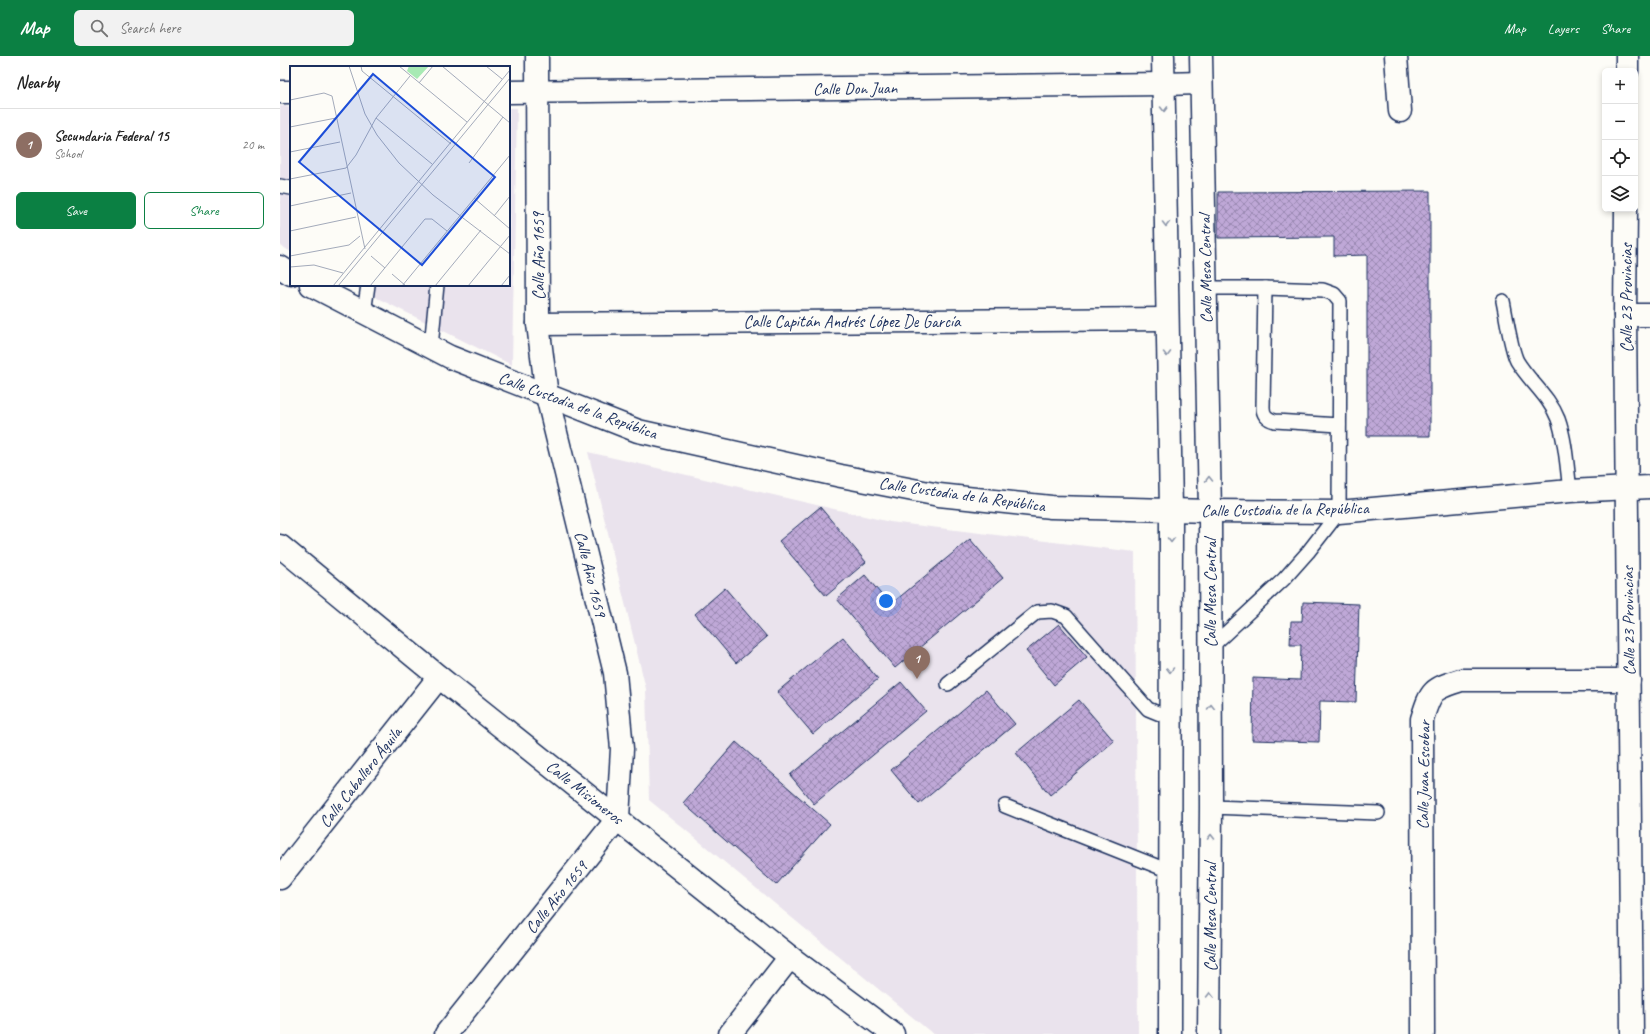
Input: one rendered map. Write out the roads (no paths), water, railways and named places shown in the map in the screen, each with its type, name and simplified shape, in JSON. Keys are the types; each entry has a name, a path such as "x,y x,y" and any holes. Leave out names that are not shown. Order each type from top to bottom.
{"street":[{"name":"Calle Año 1659","path":"446,1034 618,818 622,749 615,673 547,396 538,324 538,56"},
{"path":"1163,56 1166,319 1171,509 1170,1034"},
{"name":"Calle Mesa Central","path":"1201,56 1200,82 1210,511 1211,807 1209,1034"},
{"path":"1396,56 1400,111"},
{"path":"1627,56 1627,68"},
{"name":"Calle Don Juan","path":"510,92 1164,84 1200,82"},
{"name":"Calle 23 Provincias","path":"1626,212 1625,315 1632,1034"},
{"path":"280,268 290,273"},
{"name":"Calle Custodia de la República","path":"313,286 450,357 638,431 841,476 938,495 1051,507 1210,511 1339,512 1570,491 1650,487"},
{"path":"1625,315 1650,314"},
{"name":"Calle Capitán Andrés López De García","path":"538,324 1166,319"},
{"name":"Calle Misioneros","path":"280,546 439,677 618,818 790,957 893,1034"},
{"name":"Calle Caballero Águila","path":"280,878 439,677"},
{"name":"Calle Juan Escobar","path":"1423,1034 1422,719 1429,698 1440,686 1461,680 1629,680"},
{"path":"730,1034 790,957"}],"lane":[{"path":"280,186 290,188"},
{"path":"364,313 368,286"},
{"path":"431,347 437,286"},
{"path":"1206,288 1265,288 1329,291 1340,301 1339,512 1308,552 1284,579 1210,648"},
{"path":"1265,288 1262,407 1264,414 1267,418 1275,421 1339,425"},
{"path":"1503,301 1516,359 1525,374 1548,402 1558,418 1563,437 1570,491"},
{"path":"948,684 1037,612 1052,611 1066,616 1148,709 1170,718"},
{"path":"1005,806 1170,871"},
{"path":"1211,807 1378,813"}],"place":[{"name":"Secundaria Federal 15","path":"917,679"}]}
